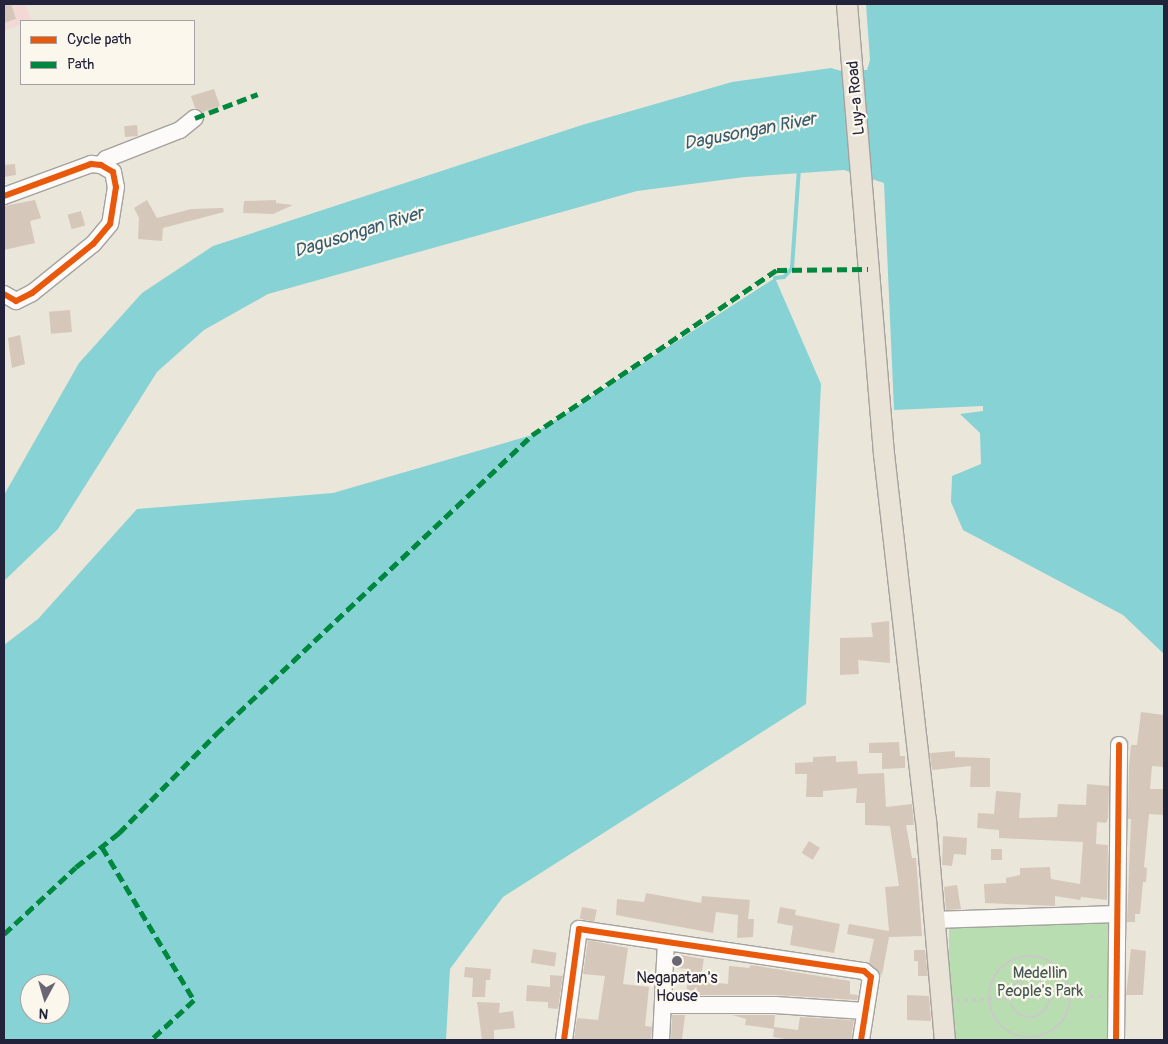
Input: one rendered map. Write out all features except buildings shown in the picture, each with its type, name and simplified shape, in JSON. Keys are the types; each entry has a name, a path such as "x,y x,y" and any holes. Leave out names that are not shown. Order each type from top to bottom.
{"main road":[{"name":"Luy-a Road","path":"847,4 884,454 926,820 933,920 945,1040"}],"street":[{"path":"102,165 106,160 180,130 195,118"},
{"path":"4,196 91,164 102,165 113,172 116,187 110,224 93,244 32,293 8,301"},
{"path":"1116,1040 1119,745"},
{"path":"933,920 1117,914"},
{"path":"564,1040 578,929 864,971 870,977 860,1040"},
{"path":"661,1040 666,942"},
{"path":"663,1005 774,1005 865,1011"}],"path":[{"path":"1029,956 1045,959 1059,968 1068,981 1072,997 1064,1021 1043,1036 1030,1039 1014,1035 1001,1026 992,1014 989,999 992,983 1000,969 1013,960 1029,956"},
{"path":"1025,978 1042,982 1050,997 1042,1013 1026,1017 1012,1006 1010,998 1017,982 1025,978"},
{"path":"1050,997 1117,996"},
{"path":"941,1001 1010,998"}],"shaded area":[{"path":"4,4 25,4 32,20 20,20 20,25 4,31"}],"green space":[{"name":"Medellin People's Park","path":"949,922 1109,922 1109,1040 949,1040"}],"water":[{"name":"Dagusongan River","path":"866,4 1164,4 1164,654 1123,615 963,530 951,502 952,476 981,464 980,433 960,414 983,411 983,406 894,410 884,183 844,170 745,177 637,191 268,294 204,330 157,372 58,529 4,581 4,495 79,363 142,293 213,246 582,125 732,82 831,68 841,71 867,70 870,60"},
{"path":"775,278 821,384 806,704 503,897 450,969 446,1040 4,1040 4,645 38,619 137,509 333,493 532,435"}],"waterway":[{"path":"775,278 784,277 792,268 799,169"}],"marked path":[{"path":"195,118 258,94"},
{"path":"4,934 76,867 119,833 216,734 532,435 777,270 868,269"},
{"path":"102,847 194,1000 151,1040"}],"cycle path":[{"path":"4,196 91,164 101,165 113,172 116,187 110,224 93,244 32,293 16,301 4,294"},
{"path":"1116,1040 1119,745"},
{"path":"564,1040 579,929 864,971 871,977 861,1040"}],"place":[{"name":"Negapatan's House","path":"677,961"}]}
